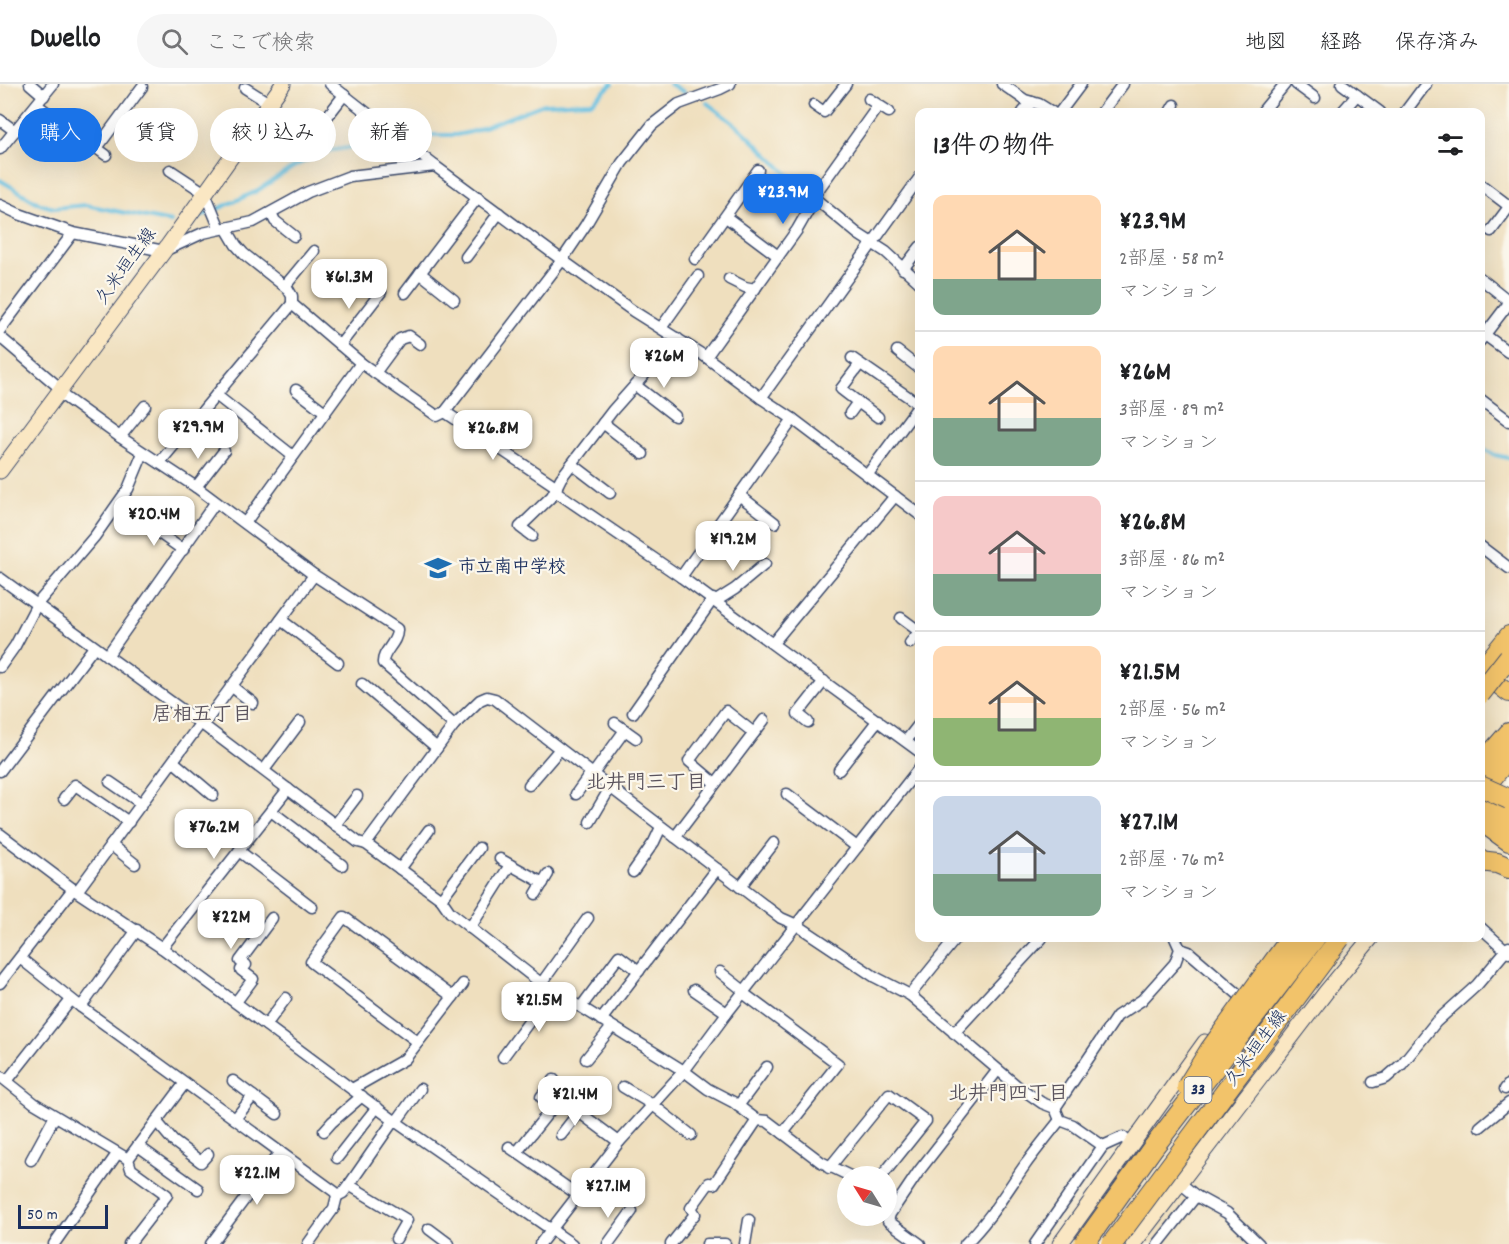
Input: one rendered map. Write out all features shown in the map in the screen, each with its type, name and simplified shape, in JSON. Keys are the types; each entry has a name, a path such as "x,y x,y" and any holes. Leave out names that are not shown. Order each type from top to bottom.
{"highway":[{"path":"1485,666 1509,635"},
{"path":"1485,688 1509,657"},
{"path":"1485,674 1509,693"},
{"path":"1485,760 1509,733"},
{"path":"1485,789 1509,758"},
{"path":"1485,788 1509,799"},
{"path":"1485,807 1492,808 1509,820"},
{"path":"1485,824 1509,842"},
{"path":"1485,862 1509,867"},
{"path":"1152,1149 1210,1050 1288,942"},
{"name":"33","path":"1084,1244 1152,1149 1312,942"},
{"name":"33","path":"1112,1244 1198,1125 1337,942"},
{"path":"1198,1125 1269,1046 1353,942"}],"main road":[{"name":"久米垣生線","path":"0,471 164,251 210,205 269,103 283,84"},
{"path":"1060,1244 1277,942"},
{"path":"1286,942 1337,978"},
{"name":"久米垣生線","path":"1133,1244 1337,978 1368,942"},
{"path":"1131,1145 1180,1183"}],"street":[{"path":"30,84 40,100 101,152 142,87"},
{"path":"0,149 53,84"},
{"path":"330,84 435,166 562,260 633,311 706,357 868,474 915,511"},
{"path":"292,304 375,373 437,416 445,412 562,260 622,163 652,125 679,104 720,90 730,84"},
{"path":"814,105 824,112 846,84"},
{"path":"1002,84 1034,106"},
{"path":"1063,108 1081,84"},
{"path":"1105,108 1123,84"},
{"path":"1265,108 1285,84"},
{"path":"1296,84 1315,98"},
{"path":"1342,84 1375,108"},
{"path":"1408,108 1426,84"},
{"path":"244,88 269,103"},
{"path":"334,108 344,94"},
{"path":"1346,108 1357,95"},
{"path":"706,357 803,221 813,197 874,102 889,112"},
{"path":"0,120 15,131"},
{"path":"2,210 73,232 164,251 203,233 244,225 308,192 350,176 435,166"},
{"path":"160,462 292,304 292,296 285,286 244,254 223,229 210,205 170,170"},
{"path":"695,260 758,170"},
{"path":"761,398 915,184"},
{"path":"1485,188 1509,207 1491,231"},
{"path":"405,293 478,197"},
{"path":"813,197 858,234 886,252 915,279"},
{"path":"271,213 275,221 294,236"},
{"path":"466,256 500,213"},
{"path":"726,217 778,256"},
{"path":"0,330 73,232"},
{"path":"285,286 314,251"},
{"path":"903,269 915,253"},
{"path":"420,273 454,300"},
{"path":"661,328 698,276"},
{"path":"729,279 755,289"},
{"path":"1485,282 1509,302 1485,335"},
{"path":"340,345 381,292"},
{"path":"375,373 400,339 409,336 420,344"},
{"path":"0,337 60,391 120,437 196,487 315,575 397,629 397,637 383,658 383,663 454,725"},
{"path":"532,536 520,527 552,496 572,464 603,423 677,338"},
{"path":"1485,339 1508,352"},
{"path":"897,351 915,365"},
{"path":"878,417 841,389 856,361 915,402"},
{"path":"244,523 361,363"},
{"path":"635,385 675,416"},
{"path":"296,390 325,412"},
{"path":"216,395 293,456"},
{"path":"850,413 858,402"},
{"path":"1485,403 1509,421"},
{"path":"120,437 145,406"},
{"path":"868,474 915,410"},
{"path":"445,412 715,600 915,748"},
{"path":"681,577 793,419"},
{"path":"603,423 643,454"},
{"path":"196,487 224,451"},
{"path":"0,667 15,646 37,604 95,536 128,489 143,453"},
{"path":"572,464 610,493"},
{"path":"739,495 776,523"},
{"path":"773,643 895,496"},
{"path":"107,656 215,503"},
{"path":"142,521 183,550"},
{"path":"1485,550 1509,568"},
{"path":"748,563 756,572"},
{"path":"633,713 674,645 715,600 735,589 765,564"},
{"path":"0,983 4,970 20,958 76,890 315,575"},
{"path":"0,578 202,724 358,842 366,844 441,899 450,912 551,992 602,1020 757,1120 767,1121 829,1168 837,1171"},
{"path":"902,618 915,629"},
{"path":"281,620 338,663"},
{"path":"910,643 915,637"},
{"path":"0,771 94,647"},
{"path":"808,722 798,714 824,681"},
{"path":"362,684 437,748"},
{"path":"231,686 253,703"},
{"path":"636,689 645,696"},
{"path":"366,844 454,725 480,700 487,697 495,699 781,918 797,925 875,977 910,995 997,1071 1030,1096 1055,1108 1060,1120 1073,1125 1103,1146"},
{"path":"716,783 688,762 726,711 754,733"},
{"path":"675,837 764,720"},
{"path":"839,770 878,720"},
{"path":"264,770 300,722"},
{"path":"615,723 636,738"},
{"path":"906,741 915,729"},
{"path":"576,794 625,730"},
{"path":"529,785 560,749"},
{"path":"174,762 213,795"},
{"path":"540,1244 619,1142 684,1071 743,992 915,773"},
{"path":"110,782 142,804"},
{"path":"64,799 75,785 129,822"},
{"path":"590,822 610,788"},
{"path":"162,948 288,789"},
{"path":"787,794 857,847"},
{"path":"335,825 357,796"},
{"path":"271,811 342,865"},
{"path":"633,872 654,842 661,827"},
{"path":"400,869 429,830"},
{"path":"0,834 76,890 162,948 395,1121 572,1244"},
{"path":"741,887 774,843"},
{"path":"111,845 135,864"},
{"path":"441,899 479,849"},
{"path":"239,851 312,907"},
{"path":"470,928 505,862 545,878 536,894"},
{"path":"602,1020 717,869"},
{"path":"1485,869 1493,870 1509,879"},
{"path":"418,1042 311,962 344,916 453,997"},
{"path":"236,1002 253,979 241,970 246,965 240,961 272,918"},
{"path":"541,984 588,918"},
{"path":"81,1007 137,930"},
{"path":"1373,1082 1386,1078 1402,1064 1436,1022 1477,985 1508,950 1485,931"},
{"path":"910,995 953,942"},
{"path":"954,1033 1038,942"},
{"path":"1055,1108 1117,1016 1142,1000 1175,963 1180,949 1177,942"},
{"path":"1180,949 1189,952 1239,995"},
{"path":"581,1007 619,956 639,971"},
{"path":"20,958 71,1000 331,1188 337,1196"},
{"path":"720,972 838,1064 783,1133"},
{"path":"352,1089 405,1059 463,984"},
{"path":"694,990 727,1013"},
{"path":"503,1057 551,992"},
{"path":"266,1025 286,998"},
{"path":"71,1000 3,1079 55,1116 128,1159 131,1169 167,1195 129,1244"},
{"path":"586,1059 612,1027"},
{"path":"738,1106 767,1067"},
{"path":"920,1244 888,1221 890,1214 919,1171 997,1071"},
{"path":"234,1081 277,1114"},
{"path":"128,1159 185,1083"},
{"path":"623,1087 653,1105 692,1135"},
{"path":"308,1244 334,1208 337,1196 343,1193 420,1089"},
{"path":"548,1089 619,1142"},
{"path":"829,1168 889,1094 926,1121 890,1166"},
{"path":"235,1119 253,1096"},
{"path":"324,1131 362,1096"},
{"path":"560,1098 513,1150 578,1195"},
{"path":"1480,1126 1509,1103"},
{"path":"337,1158 376,1107"},
{"path":"561,1135 579,1112"},
{"path":"31,1160 55,1116"},
{"path":"671,1244 695,1214 691,1208 709,1183 717,1187 757,1120"},
{"path":"965,1244 976,1234 1060,1120"},
{"path":"156,1121 172,1141 201,1162 208,1154"},
{"path":"1035,1244 1103,1146 1123,1137 1131,1145"},
{"path":"138,1146 198,1189"},
{"path":"211,1244 280,1152"},
{"path":"54,1244 117,1154"},
{"path":"1180,1183 1196,1196 1227,1213 1259,1244"},
{"path":"349,1185 407,1220 396,1239"},
{"path":"1158,1244 1196,1196"},
{"path":"608,1244 632,1211"},
{"path":"745,1244 749,1220"},
{"path":"429,1229 449,1244"},
{"path":"707,1244 725,1244"}],"waterway":[{"path":"432,135 456,135 471,132 544,104 592,102 612,84"},
{"path":"670,84 684,92"},
{"path":"707,103 741,129 810,196"},
{"path":"198,218 255,192 295,166 327,151 348,148"},
{"path":"0,180 40,204 54,208 86,205 171,222"},
{"path":"1485,450 1509,458"}],"place":[{"name":"市立南中学校","path":"438,568"}],"district":[{"name":"居相五丁目","path":"202,716"},
{"name":"北井門三丁目","path":"646,784"},
{"name":"北井門四丁目","path":"1008,1095"}]}
